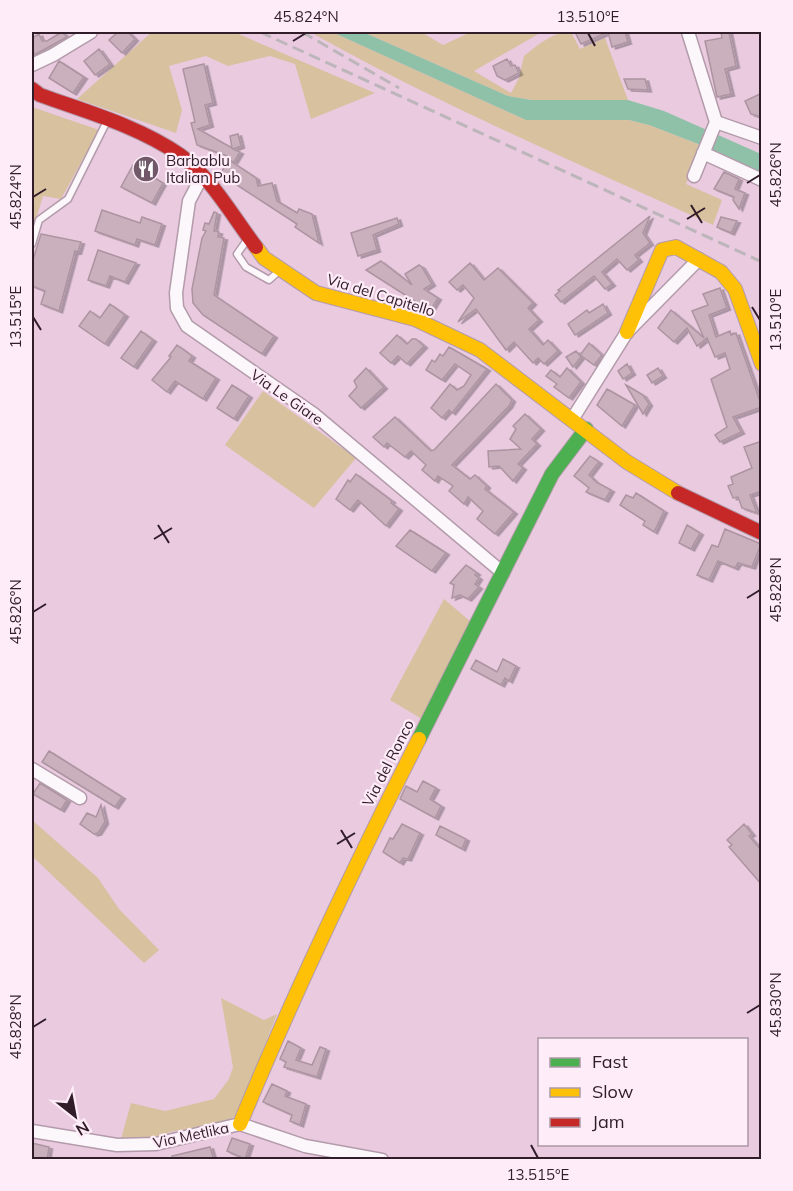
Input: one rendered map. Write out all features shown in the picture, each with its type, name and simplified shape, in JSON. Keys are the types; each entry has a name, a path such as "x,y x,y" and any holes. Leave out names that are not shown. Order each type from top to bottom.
{"street":[{"path":"32,65 91,32"},
{"path":"688,32 714,128 694,176"},
{"name":"Via del Capitello","path":"34,94 137,130 161,142 181,156 204,179 248,239 279,271 316,292 415,319 480,350 573,418 627,462 692,501 762,533"},
{"path":"714,128 762,138"},
{"path":"705,150 762,180"},
{"name":"Via Le Giare","path":"204,179 198,184 189,201 176,292 177,308 187,326 315,415 502,573"},
{"path":"573,418 627,332 662,250 676,246 721,273 735,289 762,364"},
{"path":"627,332 699,259"},
{"name":"Via del Ronco","path":"240,1124 281,1025 360,855 552,474 586,429"},
{"path":"32,769 80,798"},
{"name":"Via Metlika","path":"32,1131 117,1145 156,1144 240,1124 305,1146 382,1160"}],"lane":[{"path":"32,244 39,220 68,199 107,120"},
{"path":"248,239 237,254 246,267 269,280 279,271"}],"shaded area":[{"path":"152,32 234,32 375,93 311,119 295,64 270,56 228,66 206,56 169,66 182,110 176,133 77,99"},
{"path":"310,32 332,32 526,120 629,120 649,125 703,146 686,184 722,200 713,225 459,109"},
{"path":"332,32 363,32 508,96 531,100 628,100 664,111 761,154 761,173 706,147 649,125 629,120 526,120"},
{"path":"363,32 421,32 443,45 471,32 542,32 474,71 511,93 519,78 524,56 546,40 558,34 571,32 580,49 605,38 628,100 531,100 508,96"},
{"path":"32,107 99,130 61,199 43,196 32,232"},
{"path":"263,391 356,458 314,508 225,445"},
{"path":"444,599 470,621 422,719 390,700"},
{"path":"32,820 98,878 119,909 159,950 144,963 32,856"},
{"path":"221,998 264,1020 277,1014 237,1115 225,1122 170,1132 155,1139 121,1139 131,1103 165,1111 214,1099 229,1079 233,1067"}],"building":[{"path":"62,32 67,37 34,55 32,38 39,34 42,41 47,41"},
{"path":"118,32 128,32 135,39 122,53 109,40"},
{"path":"575,32 608,32 581,44"},
{"path":"608,32 625,32 628,42 612,47"},
{"path":"721,32 729,32 736,66 725,69 731,94 717,97 705,41 722,38"},
{"path":"99,49 110,64 95,75 84,61"},
{"path":"507,59 511,66 515,65 519,73 505,80 497,76 493,66"},
{"path":"59,61 84,77 73,93 49,78"},
{"path":"204,64 213,103 205,105 210,125 198,129 232,148 230,136 238,134 241,146 233,149 240,152 234,162 225,159 227,156 197,145 191,123 195,122 183,69"},
{"path":"624,79 645,79 648,90 628,89"},
{"path":"762,93 762,117 751,114 745,101"},
{"path":"229,160 256,178 258,186 272,183 277,201 297,213 299,209 312,214 319,243 295,227 297,224 220,174"},
{"path":"133,165 163,183 152,203 121,187"},
{"path":"724,172 739,179 735,189 745,193 739,209 733,200 734,197 714,189"},
{"path":"102,210 140,223 142,217 162,224 155,245 137,239 135,245 95,231"},
{"path":"214,212 217,213 214,231 219,232 218,237 224,238 214,295 274,336 262,354 203,315 193,303 192,289 202,238 206,231 203,230 205,223 209,224"},
{"path":"650,216 643,233 650,243 635,255 639,260 627,270 617,259 602,272 612,284 605,289 594,276 561,302 555,295 560,291 558,290"},
{"path":"721,217 737,221 731,233 717,227"},
{"path":"397,218 399,224 373,235 377,250 358,256 351,233"},
{"path":"41,234 81,242 78,252 75,251 59,311 41,304 45,291 32,286 32,263"},
{"path":"98,250 136,263 125,282 110,276 106,286 88,280"},
{"path":"381,261 412,285 405,274 419,265 422,267 432,284 424,289 438,298 430,311 366,270"},
{"path":"470,263 484,280 498,268 533,303 528,308 539,320 529,329 543,345 548,340 558,351 544,364 538,358 533,363 514,342 506,350 476,309 458,322 474,298 463,285 457,290 449,282"},
{"path":"720,288 727,308 709,315 716,337 730,331 731,335 736,333 762,407 733,417 741,432 720,442 715,435 727,427 711,379 730,369 725,353 715,357 707,338 697,346 687,328 674,342 658,328 671,310 704,338 692,311 708,305 703,294"},
{"path":"110,304 125,315 105,344 79,326 90,311 100,318"},
{"path":"603,304 608,313 575,335 568,324 587,310 589,313"},
{"path":"141,331 153,340 134,367 121,358"},
{"path":"397,335 407,344 412,339 416,339 424,346 407,364 398,356 391,363 380,353"},
{"path":"589,343 602,355 594,365 580,355"},
{"path":"177,345 192,356 189,361 216,378 203,399 175,381 167,392 152,380 171,357 169,356"},
{"path":"449,347 487,369 452,413 449,410 442,418 431,408 450,384 457,390 464,386 471,375 455,364 442,380 426,370 432,360 435,362 440,354 443,356"},
{"path":"576,351 581,357 573,367 566,357"},
{"path":"627,364 632,373 623,379 618,371"},
{"path":"366,368 384,387 361,408 349,396 357,387 354,381"},
{"path":"567,368 581,382 569,398 554,387 557,384 546,376 551,370 560,377"},
{"path":"658,368 663,376 652,383 647,375"},
{"path":"496,384 512,400 509,406 452,465 470,479 475,475 487,486 485,489 514,512 495,534 477,519 483,511 468,497 464,504 449,491 453,486 438,476 435,481 422,470 426,465 411,451 405,457 387,443 384,447 373,437 395,417 431,451 434,450"},
{"path":"232,385 249,396 234,419 217,408"},
{"path":"626,385 643,395 649,404 643,414"},
{"path":"607,389 635,405 622,426 597,405"},
{"path":"525,414 541,429 532,439 537,444 518,464 523,468 513,481 499,466 489,467 488,451 521,449 510,439 516,429 513,426"},
{"path":"762,441 762,491 750,495 757,513 742,508 738,497 733,498 728,486 733,484 731,477 752,468 744,447"},
{"path":"590,456 599,462 589,475 596,482 611,490 605,500 586,492 589,488 574,476"},
{"path":"356,474 399,509 386,526 358,500 350,510 336,499 348,480 350,482"},
{"path":"636,493 664,511 654,532 643,525 645,521 620,505 626,495 633,498"},
{"path":"687,525 700,533 691,549 679,543"},
{"path":"725,529 761,544 752,567 738,563 735,568 718,561 709,580 697,575 712,545 718,547"},
{"path":"410,530 446,553 432,571 396,546"},
{"path":"466,565 477,573 475,575 479,578 475,584 479,587 468,599 460,595 452,598 454,585 450,583"},
{"path":"503,659 516,666 509,681 505,678 501,685 471,669 476,660 497,672"},
{"path":"49,751 122,797 115,807 42,762"},
{"path":"423,781 436,788 430,799 441,806 435,818 400,799 406,786 417,792"},
{"path":"40,783 67,800 61,810 33,794"},
{"path":"101,805 105,822 98,833 94,834 80,824 87,813 96,817"},
{"path":"402,824 420,833 408,859 403,858 400,863 383,852 390,838 393,839"},
{"path":"744,824 752,834 749,836 762,851 762,885 729,847 732,845 727,840"},
{"path":"440,826 466,839 462,849 436,835"},
{"path":"288,1041 301,1048 296,1060 312,1065 320,1047 326,1049 317,1077 284,1067 286,1062 280,1059"},
{"path":"272,1084 287,1091 285,1096 306,1104 300,1125 290,1121 292,1115 263,1102"},
{"path":"232,1138 250,1144 245,1159 227,1151"},
{"path":"32,1143 49,1147 47,1160 32,1160"},
{"path":"210,1147 214,1160 173,1160 172,1156"}],"railway":[{"path":"260,32 762,262"},
{"path":"302,32 399,88"}],"traffic: fast":[{"path":"419,739 552,474 586,429"}],"traffic: slow":[{"path":"256,247 264,258 316,293 415,319 480,350 627,462 678,493"},
{"path":"627,332 662,250 676,247 721,272 735,289 762,364"},
{"path":"240,1124 326,930 419,739"}],"traffic: jam":[{"path":"32,89 40,95 130,128 180,155 212,186 256,247"},
{"path":"678,493 762,533"}],"place":[{"name":"Barbablu Italian Pub","path":"146,169"}]}
